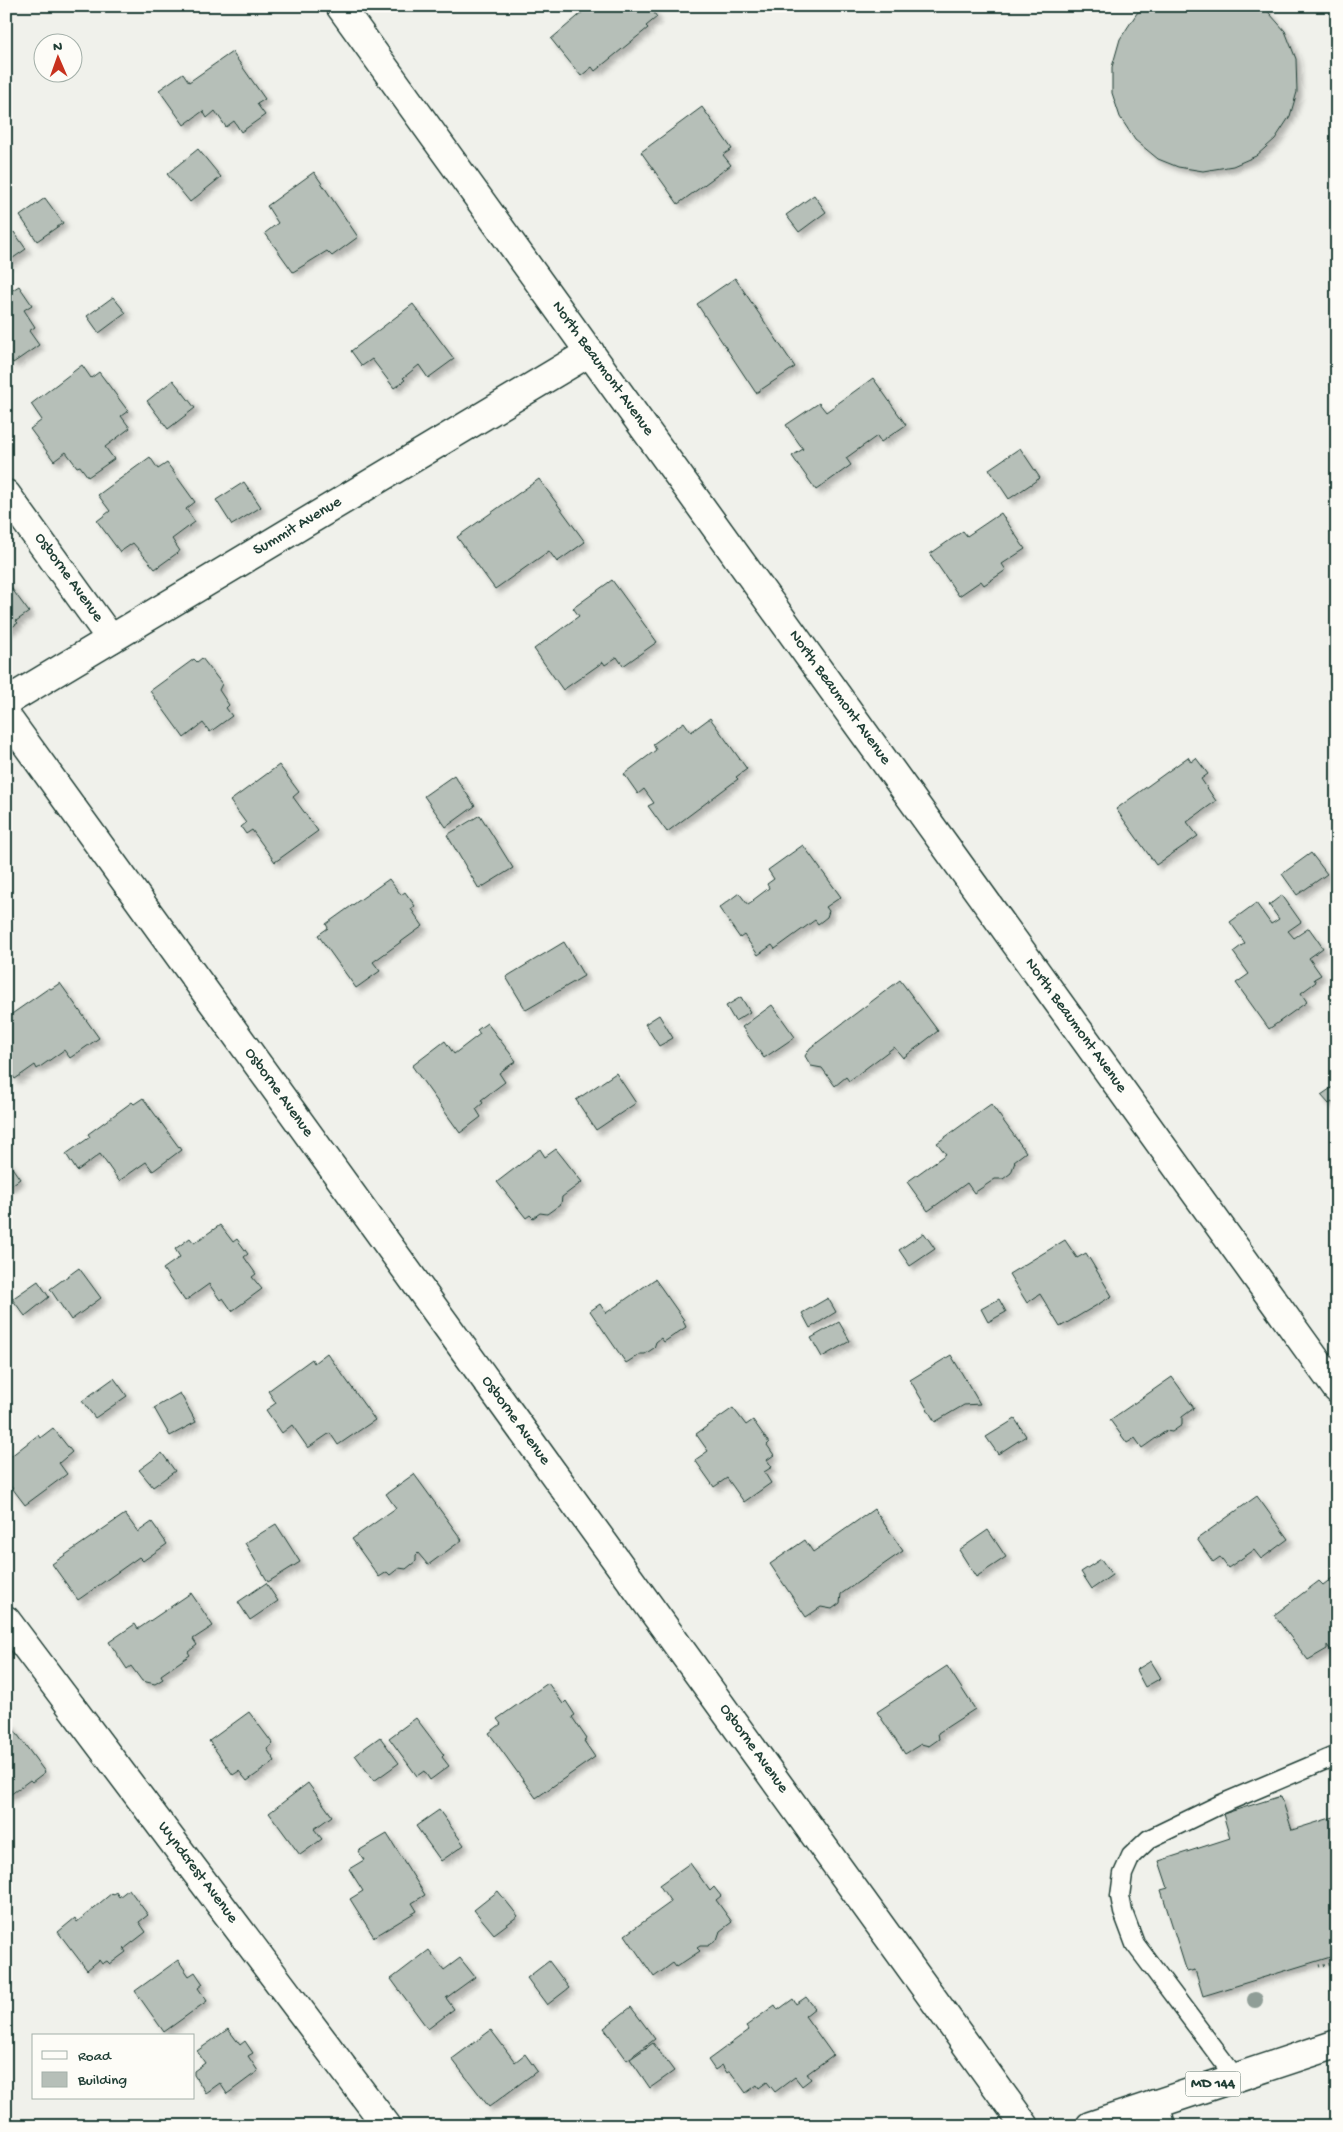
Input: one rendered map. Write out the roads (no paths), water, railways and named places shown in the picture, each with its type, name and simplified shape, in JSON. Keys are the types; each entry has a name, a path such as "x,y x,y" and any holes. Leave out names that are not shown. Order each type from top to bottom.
{"street":[{"name":"North Beaumont Avenue","path":"340,6 1337,1389"},
{"name":"Summit Avenue","path":"6,702 590,352"},
{"name":"Osborne Avenue","path":"6,494 111,638"},
{"name":"Osborne Avenue","path":"6,716 1025,2126"},
{"name":"Wyndcrest Avenue","path":"6,1620 387,2126"},
{"name":"MD 144","path":"1090,2126 1155,2119 1235,2077 1337,2044"}],"lane":[{"path":"1235,2077 1135,1944 1128,1929 1120,1896 1123,1874 1131,1856 1149,1839 1218,1805 1337,1755"}]}
